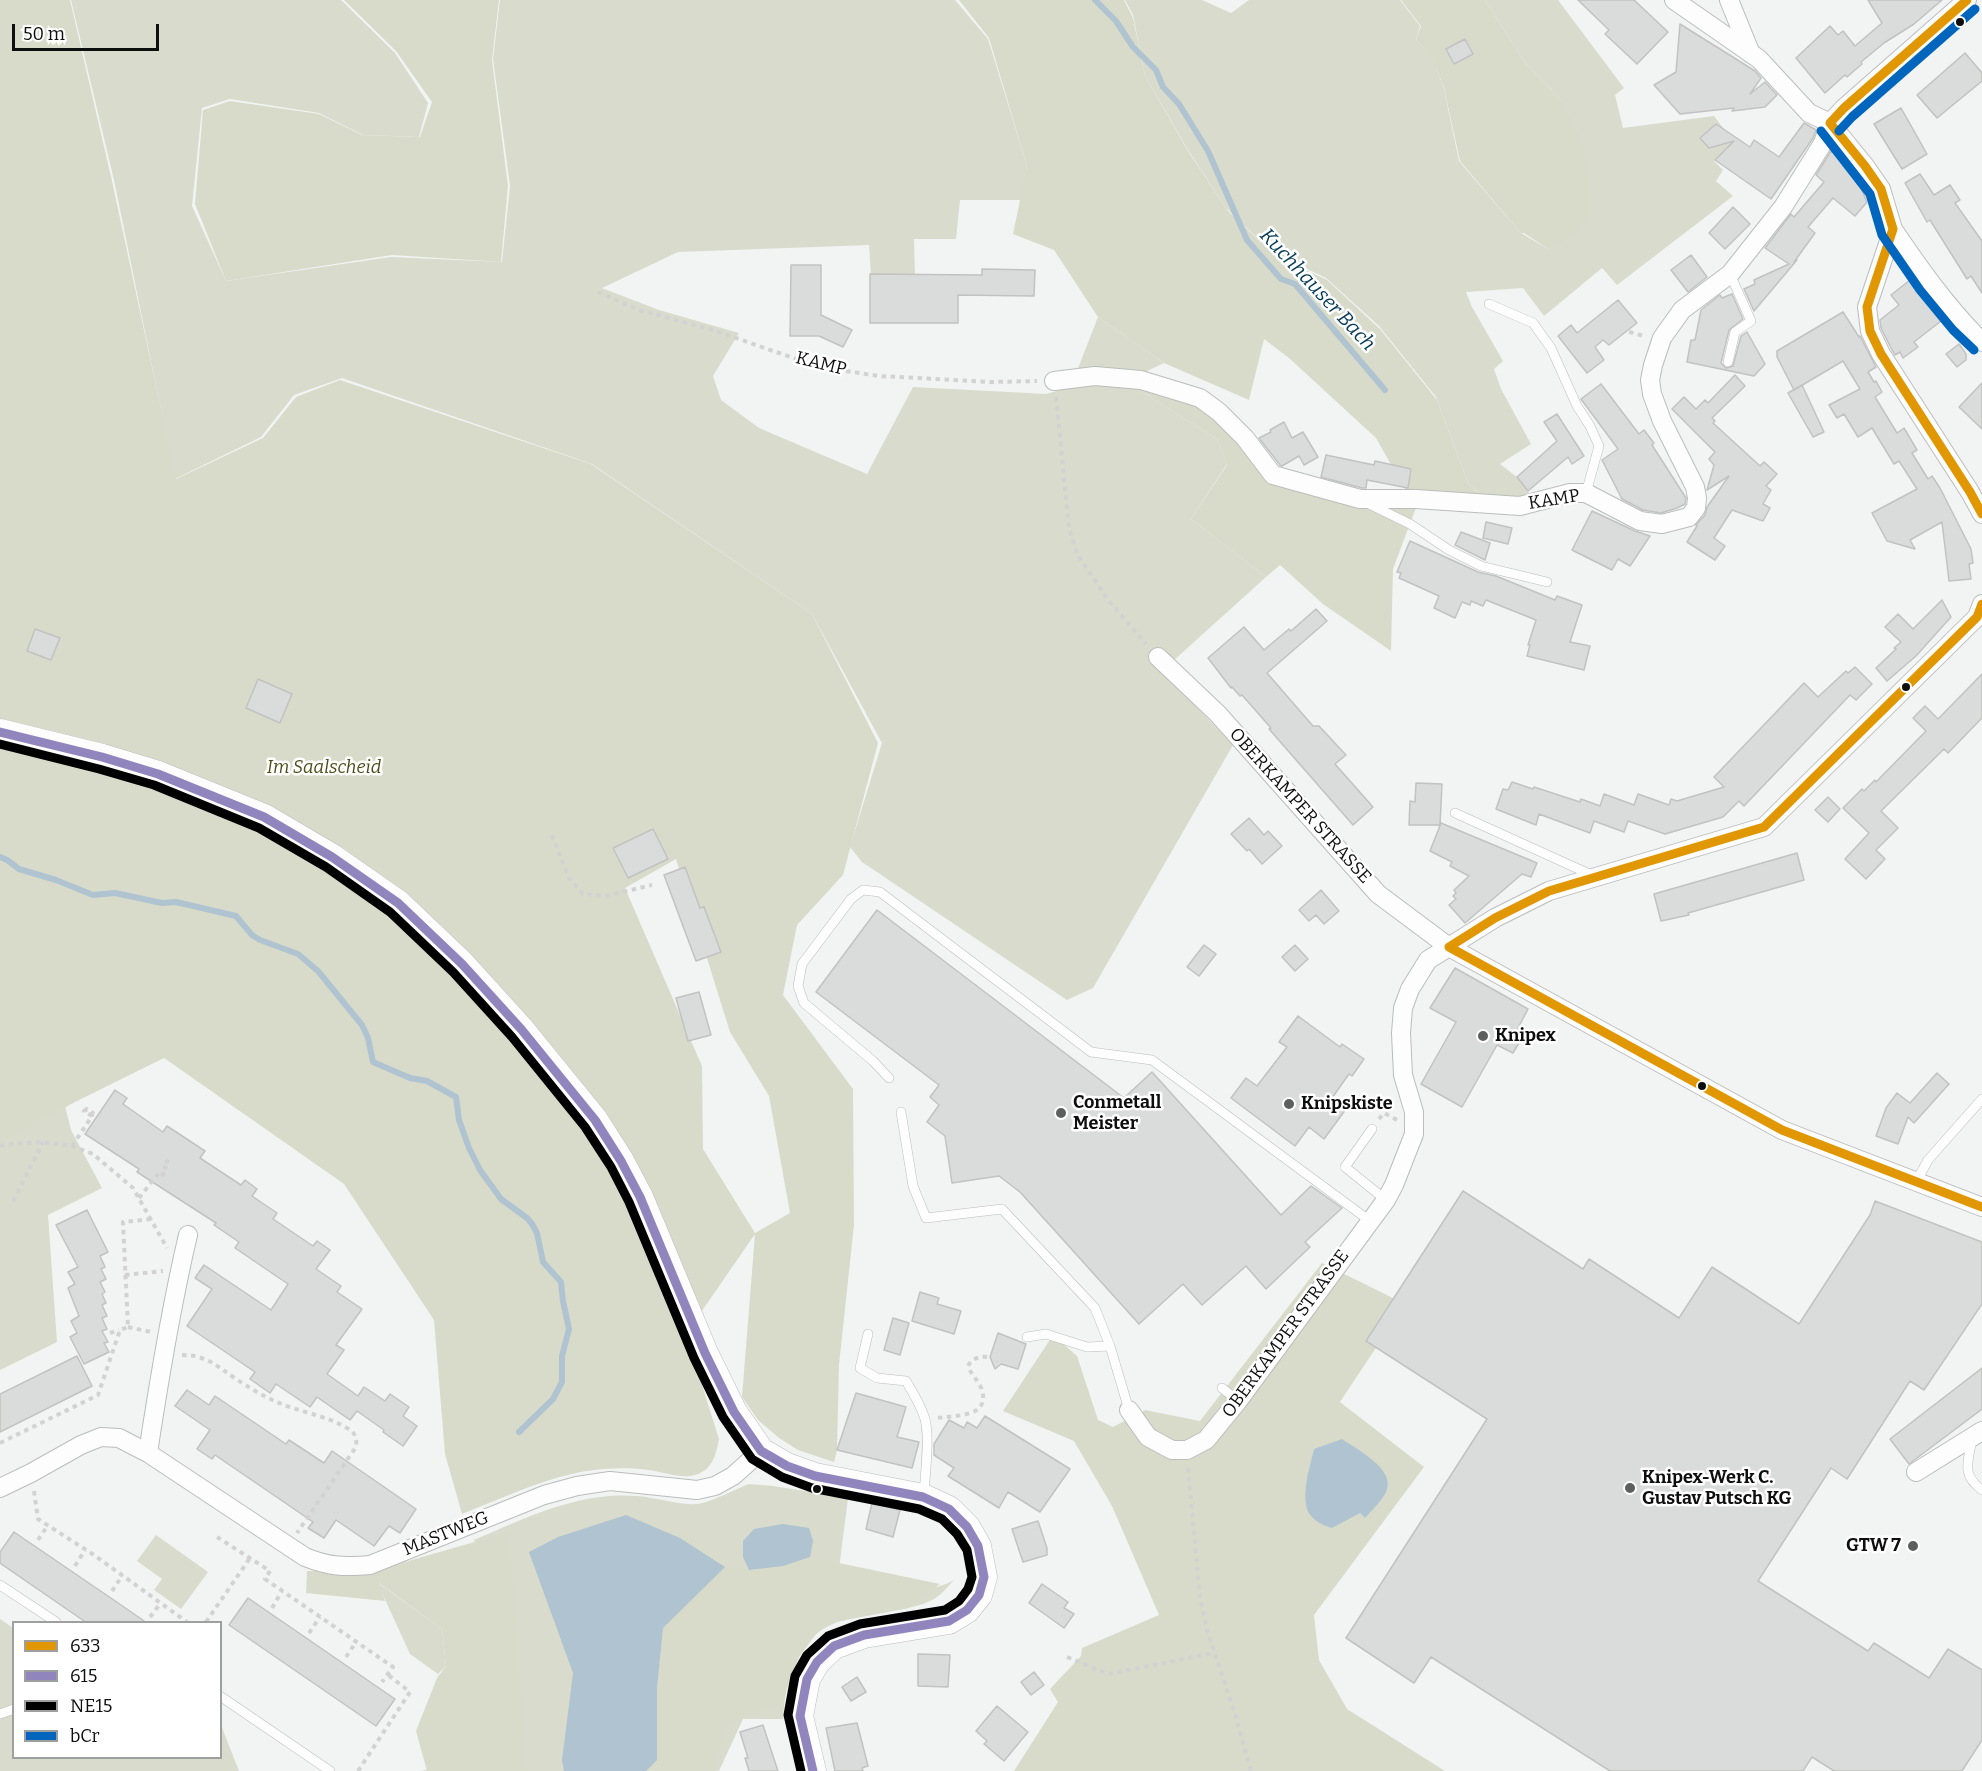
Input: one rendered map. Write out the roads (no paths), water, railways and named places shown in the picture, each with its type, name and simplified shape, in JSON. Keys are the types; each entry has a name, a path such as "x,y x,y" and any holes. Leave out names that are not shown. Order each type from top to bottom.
{"main road":[{"path":"0,732 102,757 158,774 264,817 332,857 398,903 446,949 521,1029 595,1120 621,1161 645,1207 705,1353 734,1412 761,1451 787,1466 814,1476 923,1497 949,1509 967,1527 978,1546 984,1577 980,1595 967,1610 949,1621 864,1635 834,1646 817,1662 807,1679 800,1716 813,1771"}],"street":[{"path":"1674,0 1759,59 1809,113 1830,123 1881,189 1893,229 1930,283 1982,342"},
{"path":"1729,0 1751,54"},
{"path":"1830,123 1844,108 1967,0"},
{"name":"KAMP","path":"1054,381 1095,376 1141,380 1200,398 1219,412 1245,438 1274,475 1360,499 1416,499 1520,506 1570,493 1586,493 1640,522 1662,524 1689,516 1696,508 1695,487 1662,422 1652,394 1650,380 1662,338 1682,310 1730,274 1783,207 1823,143 1830,123"},
{"path":"1893,229 1867,307 1870,331 1881,354 1982,514"},
{"path":"1449,947 1495,918 1549,891 1764,827 1977,617 1982,604"},
{"name":"OBERKAMPER STRASSE","path":"1158,657 1218,714 1378,894 1449,947 1782,1130 1982,1206"},
{"name":"OBERKAMPER STRASSE","path":"1129,1410 1148,1437 1172,1450 1187,1450 1206,1440 1238,1401 1386,1200 1414,1134 1414,1112 1403,1075 1401,1033 1403,1008 1410,989 1428,960 1449,947"},
{"path":"147,1453 163,1354 179,1269 188,1235"},
{"path":"1916,1472 1977,1433"},
{"name":"MASTWEG","path":"0,1488 81,1445 101,1437 119,1438 147,1453 305,1557 326,1565 349,1567 370,1565 544,1495 577,1486 610,1481 697,1490 715,1486 733,1476 761,1451"}],"lane":[{"path":"1728,362 1735,332 1751,321 1730,274"},
{"path":"1489,304 1533,323 1551,348 1577,406 1599,446 1586,493"},
{"path":"1360,499 1410,524 1449,550 1481,566 1547,582"},
{"path":"1455,813 1596,876"},
{"path":"889,1078 873,1061 804,1003 798,986 802,964 851,899 863,890 880,891 1091,1052 1152,1060 1370,1221"},
{"path":"1916,1182 1928,1160 1982,1098"},
{"path":"901,1112 913,1186 926,1218 1002,1209 1095,1308 1110,1346 1129,1410"},
{"path":"1372,1129 1345,1167 1386,1200"},
{"path":"868,1334 860,1368 877,1378 906,1381 921,1406 926,1421 923,1497"},
{"path":"1027,1336 1046,1334 1087,1347 1110,1346"},
{"path":"1222,1388 1238,1401"},
{"path":"1977,1433 1967,1469 1971,1482 1982,1490"},
{"path":"0,1585 53,1621"},
{"path":"222,1696 330,1771"}],"water":[{"path":"1342,1439 1374,1461 1386,1476 1388,1484 1384,1496 1365,1518 1360,1513 1332,1528 1316,1521 1308,1511 1306,1484 1314,1449"},
{"path":"626,1515 680,1538 725,1567 663,1628 657,1688 657,1760 646,1771 564,1771 562,1760 573,1673 529,1552 558,1537"},
{"path":"783,1524 809,1528 813,1541 810,1557 783,1566 749,1570 743,1557 743,1541 754,1529"}],"waterway":[{"name":"Kuchhauser Bach","path":"1095,0 1116,21 1133,47 1156,70 1163,87 1179,104 1208,151 1247,240 1281,279 1295,284 1385,390"},
{"path":"0,857 19,869 56,880 93,895 115,893 162,903 176,902 236,916 252,935 298,954 318,971 362,1025 368,1038 373,1062 410,1078 427,1081 456,1097 459,1120 480,1170 501,1199 532,1224 537,1233 543,1262 561,1282 569,1329 562,1356 562,1382 553,1399 519,1432"}],"place":[{"name":"Knipex","path":"1483,1036"},
{"name":"Knipskiste","path":"1289,1104"},
{"name":"Conmetall Meister","path":"1061,1113"},
{"name":"Knipex-Werk C. Gustav Putsch KG","path":"1630,1488"},
{"name":"GTW 7","path":"1913,1546"}],"park label":[{"name":"Im Saalscheid","path":"324,768"}]}
